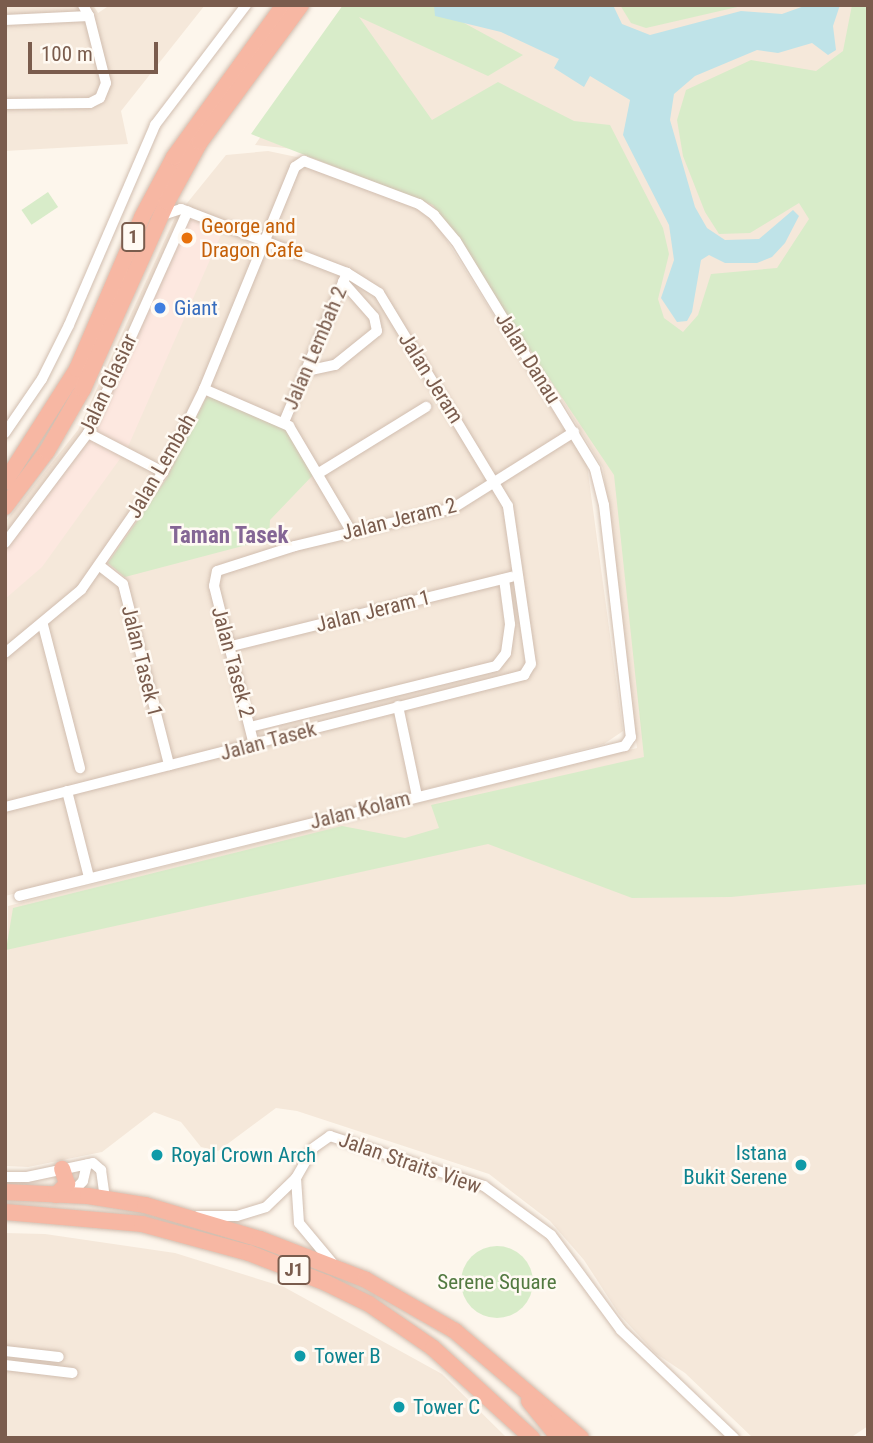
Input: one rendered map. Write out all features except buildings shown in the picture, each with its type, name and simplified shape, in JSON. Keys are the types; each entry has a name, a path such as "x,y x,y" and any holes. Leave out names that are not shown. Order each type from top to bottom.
{"highway":[{"name":"1","path":"5,482 77,369 142,217 174,157 284,5"},
{"name":"1","path":"5,507 47,451 83,389 174,188 200,142 244,78 302,5"},
{"path":"62,1169 67,1184 63,1195"},
{"name":"J1","path":"5,1192 104,1198 181,1215 337,1269 414,1305 479,1349 580,1438"},
{"name":"J1","path":"5,1212 142,1224 224,1245 313,1278 369,1304 433,1348 529,1436"},
{"path":"479,1349 559,1438"}],"street":[{"path":"5,104 90,103 100,98 106,83 89,16 83,5"},
{"path":"5,433 42,379 69,325 155,125 246,5"},
{"path":"5,20 89,16"},
{"name":"Jalan Danau","path":"262,242 295,167 304,162 428,209 456,241 595,469 604,505 630,742"},
{"path":"161,216 184,210 174,188"},
{"name":"Jalan Jeram","path":"184,210 379,293 508,506 519,575 529,670"},
{"name":"Jalan Glasiar","path":"5,544 88,433 184,210"},
{"name":"Jalan Lembah","path":"5,653 43,625 100,566 163,472 204,389 262,242"},
{"path":"306,371 335,365 377,331 374,317 345,278"},
{"name":"Jalan Lembah 2","path":"284,422 345,278"},
{"path":"204,389 284,422 319,473 351,531"},
{"path":"319,473 426,407"},
{"name":"Jalan Jeram 2","path":"214,578 224,566 351,531 453,508 574,432"},
{"path":"88,433 163,472"},
{"name":"Jalan Tasek 1","path":"100,566 123,584 169,765"},
{"name":"Jalan Jeram 1","path":"228,647 519,575"},
{"name":"Jalan Tasek 2","path":"214,578 228,647 254,745"},
{"name":"Jalan Tasek","path":"250,727 496,666 506,653 510,624 504,579"},
{"path":"43,625 80,768"},
{"name":"Jalan Tasek","path":"5,807 254,745 529,670"},
{"path":"398,706 417,796"},
{"name":"Jalan Kolam","path":"19,896 630,742"},
{"path":"67,791 89,877"},
{"name":"Jalan Straits View","path":"181,1215 256,1213 276,1200 296,1178 319,1141 341,1136 484,1186 551,1235 621,1330 734,1438"},
{"path":"63,1195 83,1181 87,1164"},
{"path":"5,1177 26,1177 87,1164 102,1170 104,1198"},
{"path":"296,1178 299,1223 337,1269"},
{"path":"5,1350 59,1357"},
{"path":"5,1365 73,1373"}],"shaded area":[{"path":"5,5 93,5 98,13 110,5 205,5 121,111 128,144 5,151"},
{"name":"Istana Bukit Serene","path":"343,5 868,5 868,1426 850,1438 753,1438 685,1373 655,1353 619,1314 584,1260 550,1221 489,1174 297,1111 276,1108 218,1151 201,1147 181,1122 154,1112 102,1152 28,1167 5,1166 8,906 637,748 603,468 480,264 419,195 294,149 255,145 325,40"},
{"path":"268,151 306,159 410,198 436,223 587,465 623,731 604,744 5,896 5,522 78,430 175,218 226,155"},
{"path":"189,215 223,230 127,449 42,567 5,599 5,547 93,431"},
{"path":"5,1233 45,1234 175,1253 284,1287 442,1374 507,1438 5,1438"}],"green space":[{"path":"343,5 431,5 523,55 488,76 359,17 432,120 498,82 574,121 610,125 663,228 669,254 658,299 664,318 683,332 698,315 711,274 777,268 809,219 799,203 750,233 719,234 705,212 683,156 677,120 686,90 751,60 816,71 843,51 852,5 868,5 868,884 731,897 632,898 488,844 6,950 13,908 342,826 405,838 439,828 431,805 644,757 614,475 433,205 251,134"},
{"path":"620,5 746,5 646,28 631,23"},
{"path":"48,192 58,207 32,225 21,210"},
{"path":"207,396 284,426 314,474 270,520 269,539 125,577 108,563 167,478"},
{"name":"Serene Square","path":"497,1246 517,1252 527,1262 533,1282 527,1302 517,1312 497,1318 477,1312 467,1302 461,1282 467,1262 477,1252"}],"water":[{"path":"434,5 613,5 622,24 650,35 741,11 782,14 807,5 840,5 833,26 836,50 828,55 812,43 778,53 757,50 695,76 674,94 670,120 695,207 707,228 725,240 759,239 793,210 799,216 785,243 772,257 757,263 725,263 709,255 701,260 692,312 687,321 677,322 661,298 674,260 669,225 623,135 630,100 590,76 584,87 554,68 559,59 501,32 435,16"}],"place":[{"name":"George and Dragon Cafe","path":"187,238"},
{"name":"Giant","path":"160,308"},
{"name":"Royal Crown Arch","path":"157,1155"},
{"name":"Istana Bukit Serene","path":"801,1165"},
{"name":"Tower B","path":"300,1356"},
{"name":"Tower C","path":"399,1407"}],"district":[{"name":"Taman Tasek","path":"229,536"}]}
